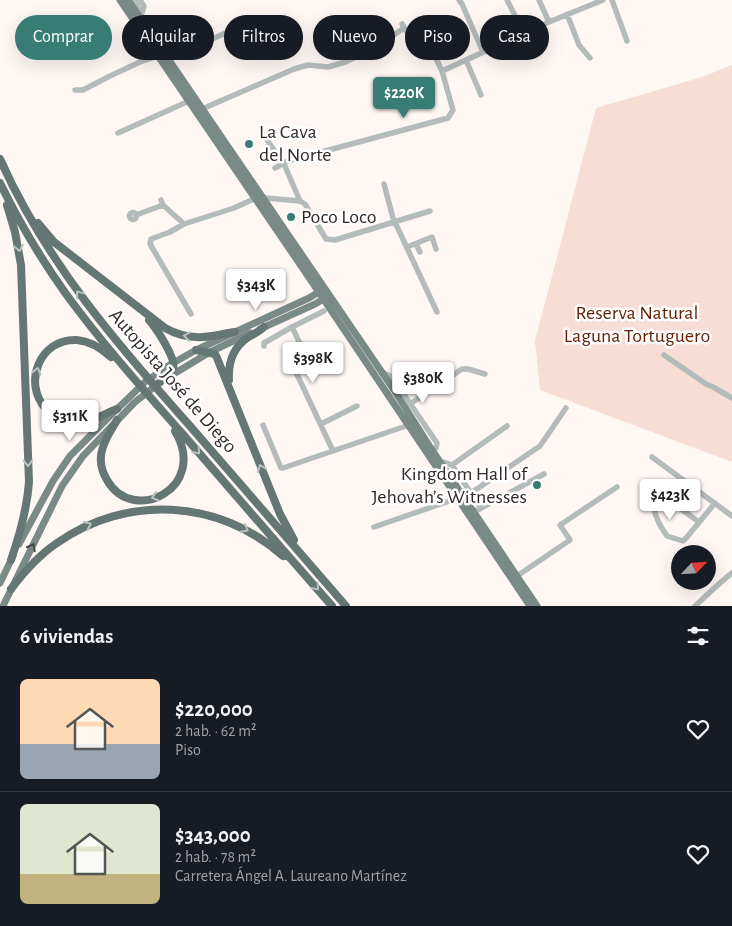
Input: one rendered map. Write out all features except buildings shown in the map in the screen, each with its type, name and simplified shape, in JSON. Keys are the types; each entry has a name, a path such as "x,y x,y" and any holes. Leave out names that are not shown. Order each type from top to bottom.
{"highway":[{"name":"Autopista José de Diego","path":"0,159 41,236 77,292 112,337 346,606"},
{"name":"Autopista José de Diego","path":"0,184 22,226 81,314 122,364 332,606"},
{"path":"0,184 2,195 10,212 21,265 29,482 26,511 11,560"},
{"path":"13,186 22,197 36,222 54,242 165,328 190,337 206,337 235,332"},
{"path":"143,312 163,340 173,364 173,370 159,383"},
{"path":"229,384 228,369 231,358 241,343 264,327"},
{"path":"116,409 90,421 75,423 63,420 52,415 42,404 35,390 34,379 36,369 44,355 56,345 70,340 80,340 100,348 122,364"},
{"path":"196,350 215,354 229,384 280,514 305,559"},
{"path":"117,420 103,446 101,458 104,474 110,485 124,496 136,500 149,500 161,496 171,489 179,479 183,467 184,453 182,445 165,414"},
{"path":"11,589 38,558 79,529 115,515 151,509 188,511 213,516 234,524 262,539 300,569"}],"main road":[{"path":"120,0 130,15"},
{"path":"128,0 138,15"},
{"path":"161,60 381,372 439,461 478,510 537,606"},
{"path":"168,60 257,196"},
{"path":"0,583 26,529 70,456 145,382 196,350 309,298 322,290"},
{"path":"3,606 62,486 83,456 135,402 159,383 210,352 327,297"},
{"path":"327,297 528,605"}],"street":[{"path":"135,0 142,15"},
{"path":"140,0 144,6 142,15"},
{"path":"459,0 480,45"},
{"path":"507,0 515,15"},
{"path":"539,0 546,15"},
{"path":"549,22 603,0"},
{"path":"612,0 627,42"},
{"path":"567,14 579,45 590,58"},
{"path":"202,109 294,69 308,65 328,67 345,62 375,48 403,26 415,45 428,45 431,48 442,71 452,110 448,118 288,161 275,168"},
{"path":"75,90 83,90 146,60"},
{"path":"442,71 466,60 482,95"},
{"path":"118,132 189,101"},
{"path":"267,140 284,164 300,201"},
{"path":"384,184 395,222 437,312"},
{"path":"191,314 150,239 170,232 184,224 234,208 257,196 300,201 305,204 326,239 335,240 430,211"},
{"path":"136,215 162,202 184,224"},
{"path":"407,247 432,238 436,249"},
{"path":"416,244 420,252"},
{"path":"264,346 264,343 324,311"},
{"path":"292,327 305,354 295,366 295,370 333,451"},
{"path":"664,355 706,384 732,398"},
{"path":"410,404 462,369 485,374"},
{"path":"381,372 392,377 437,443 436,448 432,450"},
{"path":"320,424 357,406"},
{"path":"471,493 540,446 566,408"},
{"path":"263,425 281,468 283,468 409,425"},
{"path":"452,465 507,426"},
{"path":"652,457 732,516"},
{"path":"439,461 452,465 471,493 478,510 544,474"},
{"path":"517,576 570,540 560,525 618,487"},
{"path":"374,527 458,498"},
{"path":"699,522 670,501 664,499 654,506 659,523 667,536 683,541 699,522 714,503"},
{"path":"695,606 732,573"}],"green space":[{"name":"Reserva Natural Laguna Tortuguero","path":"732,65 732,462 540,390 535,341 596,108 702,77"}],"place":[{"name":"La Cava del Norte","path":"249,144"},
{"name":"Poco Loco","path":"291,217"},
{"name":"Kingdom Hall of Jehovah’s Witnesses","path":"537,485"}]}
